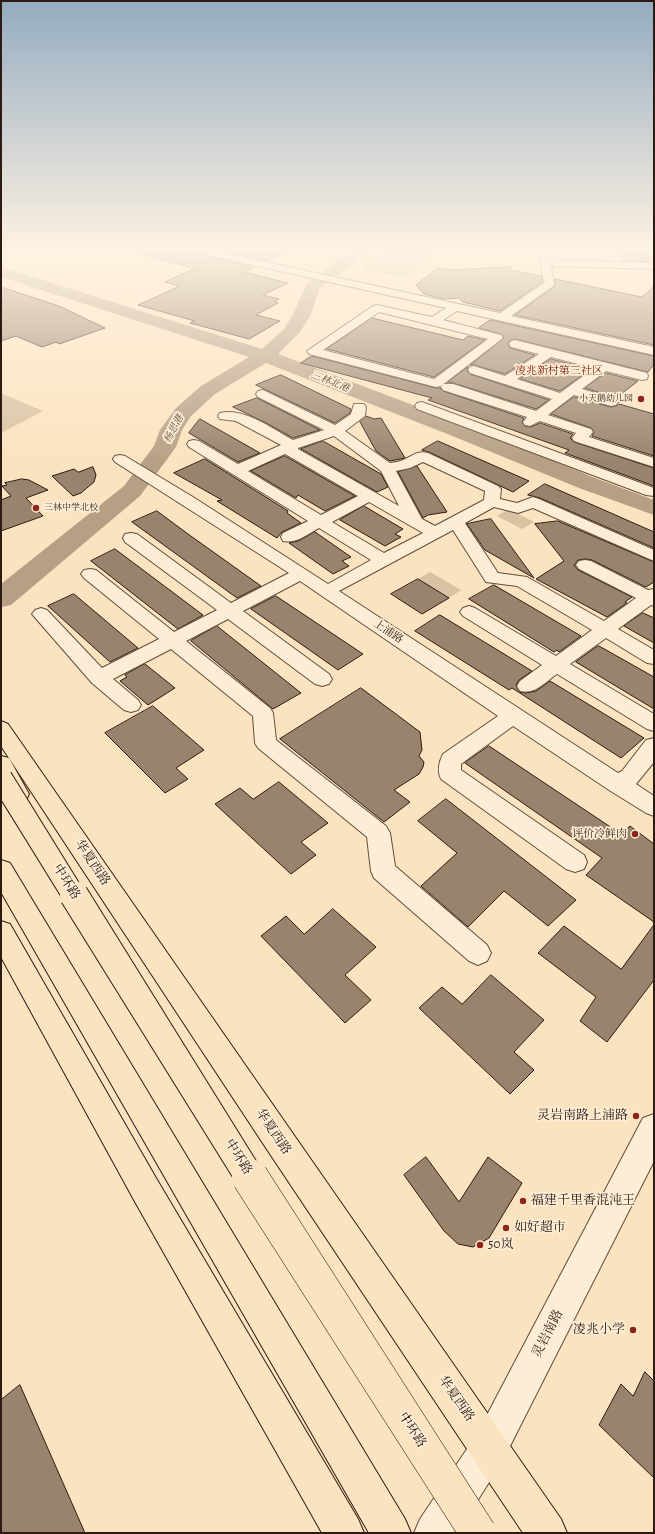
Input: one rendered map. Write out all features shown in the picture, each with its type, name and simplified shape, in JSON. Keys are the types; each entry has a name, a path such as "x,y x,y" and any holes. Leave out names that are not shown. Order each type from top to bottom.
{"main road":[{"name":"华夏西路","path":"1,729 279,1140 548,1533"},
{"path":"1,764 65,879"},
{"name":"中环路","path":"1,778 257,1188 478,1533"},
{"path":"1,870 391,1533"},
{"path":"1,932 145,1189 344,1533"}],"street":[{"path":"359,321 313,351 442,385 538,416 586,432 579,438 654,463"},
{"path":"434,321 497,338 442,385 417,402 651,492"},
{"path":"518,321 654,351"},
{"path":"577,360 599,339"},
{"path":"515,344 642,376"},
{"path":"507,380 549,353"},
{"path":"508,438 604,366"},
{"path":"474,370 507,380 611,402"},
{"path":"263,394 336,431 387,468 415,521"},
{"path":"238,470 292,445 336,431 358,416 359,407"},
{"path":"225,416 239,417 292,445"},
{"path":"194,444 383,560"},
{"path":"292,445 290,451 435,533"},
{"path":"387,468 405,465 423,456 493,489 492,502"},
{"name":"上浦路","path":"127,463 154,478 654,807"},
{"path":"290,537 370,496"},
{"path":"327,591 492,502 518,508 533,502 654,556"},
{"path":"456,521 492,578 521,581 603,630 654,658"},
{"path":"131,538 322,679"},
{"path":"585,565 652,598"},
{"path":"90,574 264,713 266,743 378,833 383,871 478,954"},
{"path":"99,678 301,574"},
{"path":"527,686 603,630 652,598"},
{"path":"469,612 654,724"},
{"path":"41,614 99,678 131,705"},
{"path":"513,714 451,760 449,773 574,862"},
{"path":"617,784 630,776 654,746"},
{"name":"灵岩南路","path":"434,1533 490,1447 654,1129"}],"shaded area":[{"path":"1,393 43,411 1,433"},
{"path":"509,509 534,522 522,529 497,516"},
{"path":"430,572 461,590 449,598 418,579"}],"building":[{"path":"1,321 89,321 105,328 59,344 56,342 42,347 16,336 1,341"},
{"path":"194,321 280,321 249,339 190,323 195,321"},
{"path":"368,321 383,321 463,340 468,336 485,340 434,377 327,349"},
{"path":"489,321 493,321 654,356 654,364 648,372 515,339 508,343 510,348 535,355 505,374 470,365 504,338 501,334 479,328"},
{"path":"541,321 654,321 654,345"},
{"path":"312,356 440,388 443,391 524,418 522,422 525,426 531,427 540,423 573,434 570,438 574,442 654,468 654,486 565,453 569,450 428,400 432,398 301,363"},
{"path":"551,359 591,369 560,391 520,379"},
{"path":"468,367 467,371 470,374 549,400 536,409 448,382"},
{"path":"606,373 638,381 616,398 585,388"},
{"path":"281,375 351,409 350,413 335,423 256,385"},
{"path":"574,397 611,407 619,404 654,414 654,456 592,436 594,432 591,428 551,414"},
{"path":"257,398 320,430 293,438 233,407"},
{"path":"366,416 374,419 381,418 405,458 390,461 376,451 360,422"},
{"path":"200,419 260,453 238,462 189,433"},
{"path":"323,441 381,474 388,487 377,492 301,449"},
{"path":"438,441 529,481 513,492 422,450"},
{"path":"285,456 355,496 325,511 298,495 296,498 251,471"},
{"path":"205,459 288,511 287,513 301,523 282,532 277,538 217,501 222,500 174,473"},
{"path":"417,466 447,512 428,515 423,518 398,472"},
{"path":"93,467 96,475 94,482 81,493 73,496 52,476 74,469 78,472"},
{"path":"22,479 29,480 48,490 26,498 43,516 1,531 1,500 11,496 2,486 7,485 5,483"},
{"path":"545,484 654,532 654,548 540,498 528,495"},
{"path":"364,506 403,529 395,534 401,537 385,546 340,520"},
{"path":"157,511 261,586 237,598 132,522"},
{"path":"491,519 534,578 485,550 467,524"},
{"path":"558,521 654,562 654,582 646,587 592,560 578,560 574,565 578,570 632,597 625,602 627,603 607,617 536,579 564,561 535,524"},
{"path":"315,532 351,557 342,561 349,566 333,574 289,543 298,541"},
{"path":"115,549 203,615 178,629 91,561"},
{"path":"418,579 449,598 422,614 391,594"},
{"path":"494,585 581,636 559,652 557,650 554,652 469,599"},
{"path":"74,594 138,648 110,662 48,606"},
{"path":"276,596 363,654 338,670 251,609"},
{"path":"643,613 654,618 654,643 624,626"},
{"path":"440,615 532,671 519,680 516,685 520,692 526,693 536,691 550,681 644,738 621,758 512,688 509,690 415,631"},
{"path":"217,626 301,693 273,709 191,641"},
{"path":"598,646 654,677 654,709 576,662"},
{"path":"145,664 175,688 148,705 120,681 127,677 125,675"},
{"path":"361,688 420,732 422,750 419,756 424,762 423,767 419,774 394,790 410,802 384,822 280,739"},
{"path":"153,706 204,750 176,768 188,779 165,793 105,733"},
{"path":"489,746 621,834 630,826 654,844 654,922 586,875 602,858 465,763"},
{"path":"279,782 328,823 301,842 316,855 291,874 215,804 240,788 253,799"},
{"path":"446,799 576,900 548,926 504,891 468,927 421,886 457,853 418,821"},
{"path":"333,909 376,947 345,975 371,1000 345,1023 261,936 286,916 304,934"},
{"path":"654,925 654,980 607,1042 580,1021 596,997 538,953 564,926 621,969"},
{"path":"491,975 544,1020 514,1052 534,1070 510,1094 419,1008 442,987 462,1004"},
{"path":"426,1157 459,1202 488,1157 522,1183 489,1238 473,1247 458,1244 444,1231 404,1175"},
{"path":"645,1372 654,1381 654,1478 599,1425 621,1384 633,1396"},
{"path":"20,1385 85,1533 1,1533 1,1400"}],"waterway":[{"name":"三林北港","path":"154,321 265,356"},
{"name":"杨思港","path":"265,356 291,332 298,321"},
{"name":"杨思港","path":"1,599 132,491 165,447 171,430 183,412 208,390 265,356"},
{"name":"三林北港","path":"265,356 458,430 587,483 654,508"}],"place":[{"name":"小天鹅幼儿园","path":"641,399"},
{"name":"三林中学北校","path":"36,508"},
{"name":"评价冷鲜肉","path":"635,834"},
{"name":"灵岩南路上浦路","path":"636,1116"},
{"name":"福建千里香混沌王","path":"523,1201"},
{"name":"如好超市","path":"506,1228"},
{"name":"50岚","path":"480,1245"},
{"name":"凌兆小学","path":"633,1330"}],"district":[{"name":"凌兆新村第三社区","path":"559,371"}]}
